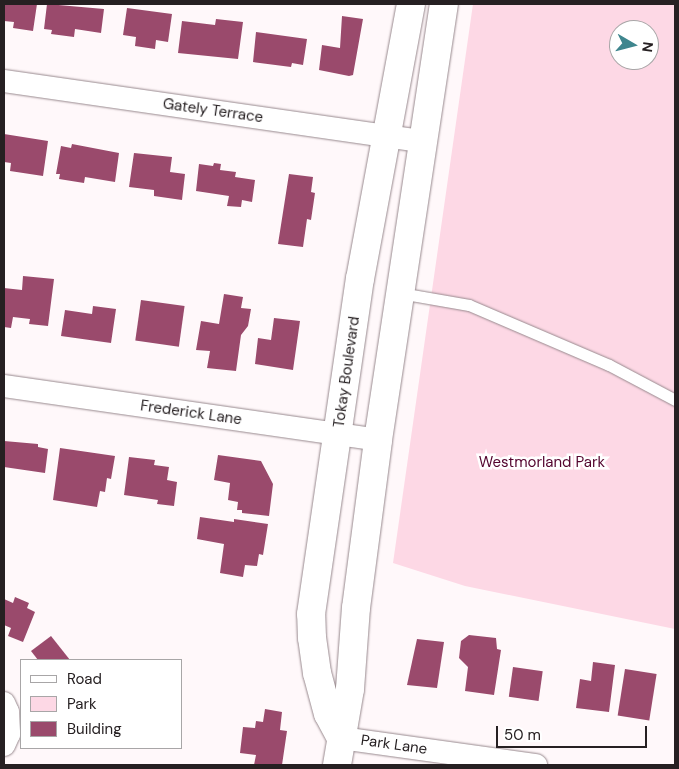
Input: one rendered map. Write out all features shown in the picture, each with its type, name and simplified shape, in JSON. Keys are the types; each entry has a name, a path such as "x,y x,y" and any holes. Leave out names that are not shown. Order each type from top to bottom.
{"street":[{"name":"Tokay Boulevard","path":"340,738 328,714 318,673 310,624 360,279 411,4"},
{"path":"337,765 340,738 350,690 356,608 378,440 444,4"},
{"name":"Gately Terrace","path":"4,81 422,141"},
{"name":"Frederick Lane","path":"4,386 378,440"},
{"path":"4,703 8,712 9,734 4,745"},
{"name":"Park Lane","path":"340,738 536,765"}],"lane":[{"path":"400,293 469,304 609,364 675,400"}],"green space":[{"name":"Westmorland Park","path":"473,4 675,4 675,629 465,586 393,563"}],"building":[{"path":"4,4 37,4 33,31 13,28 14,22 4,21"},
{"path":"47,4 104,9 101,33 75,29 74,37 51,34 52,30 44,29"},
{"path":"127,8 172,14 168,42 156,40 155,49 135,46 136,37 123,35"},
{"path":"342,16 363,19 353,75 349,76 319,70 322,45 340,48"},
{"path":"216,19 243,22 238,59 178,53 182,21 215,25"},
{"path":"256,32 307,39 303,65 292,63 291,67 253,62"},
{"path":"4,134 48,141 43,176 10,171 11,163 4,162"},
{"path":"72,144 119,153 115,182 85,177 84,183 59,179 60,174 56,174 61,146 71,148"},
{"path":"134,153 172,157 170,172 185,174 182,200 154,196 154,190 129,187"},
{"path":"214,163 221,164 220,170 236,172 235,177 255,180 252,202 242,200 241,207 227,206 229,196 196,191 199,164 213,166"},
{"path":"289,174 313,177 311,192 315,193 311,220 307,219 303,247 278,244"},
{"path":"23,276 54,279 48,326 29,324 30,319 13,317 11,328 4,327 4,288 22,290"},
{"path":"224,294 243,297 241,308 251,309 248,326 241,335 236,371 207,368 210,351 196,350 201,321 219,324"},
{"path":"141,300 185,306 179,347 135,341"},
{"path":"93,306 116,309 111,343 61,336 65,310 92,314"},
{"path":"274,318 300,321 293,370 255,364 258,338 271,340"},
{"path":"4,441 38,444 38,447 48,449 45,473 4,467"},
{"path":"60,448 115,456 111,479 107,478 105,492 100,491 97,507 53,500"},
{"path":"218,455 261,461 273,484 269,516 242,513 242,510 237,510 238,502 228,500 230,483 214,480"},
{"path":"129,457 155,460 154,465 169,467 167,480 177,482 174,506 157,504 158,500 124,495"},
{"path":"200,517 268,524 263,555 259,554 257,566 245,565 243,577 220,573 224,544 197,539"},
{"path":"15,597 29,603 27,608 35,612 23,642 8,636 11,628 4,625 4,599 13,603"},
{"path":"469,635 496,638 497,649 501,650 494,695 465,691 468,667 459,658 461,641"},
{"path":"51,636 69,659 37,659 31,651"},
{"path":"417,639 444,642 437,688 407,685"},
{"path":"593,662 615,665 609,712 576,708 580,679 591,681"},
{"path":"513,667 543,671 539,701 509,697"},
{"path":"625,669 657,674 649,720 618,715"},
{"path":"265,709 282,712 280,730 287,731 282,765 254,765 256,755 240,753 243,727 255,728 256,721 263,722"}]}
